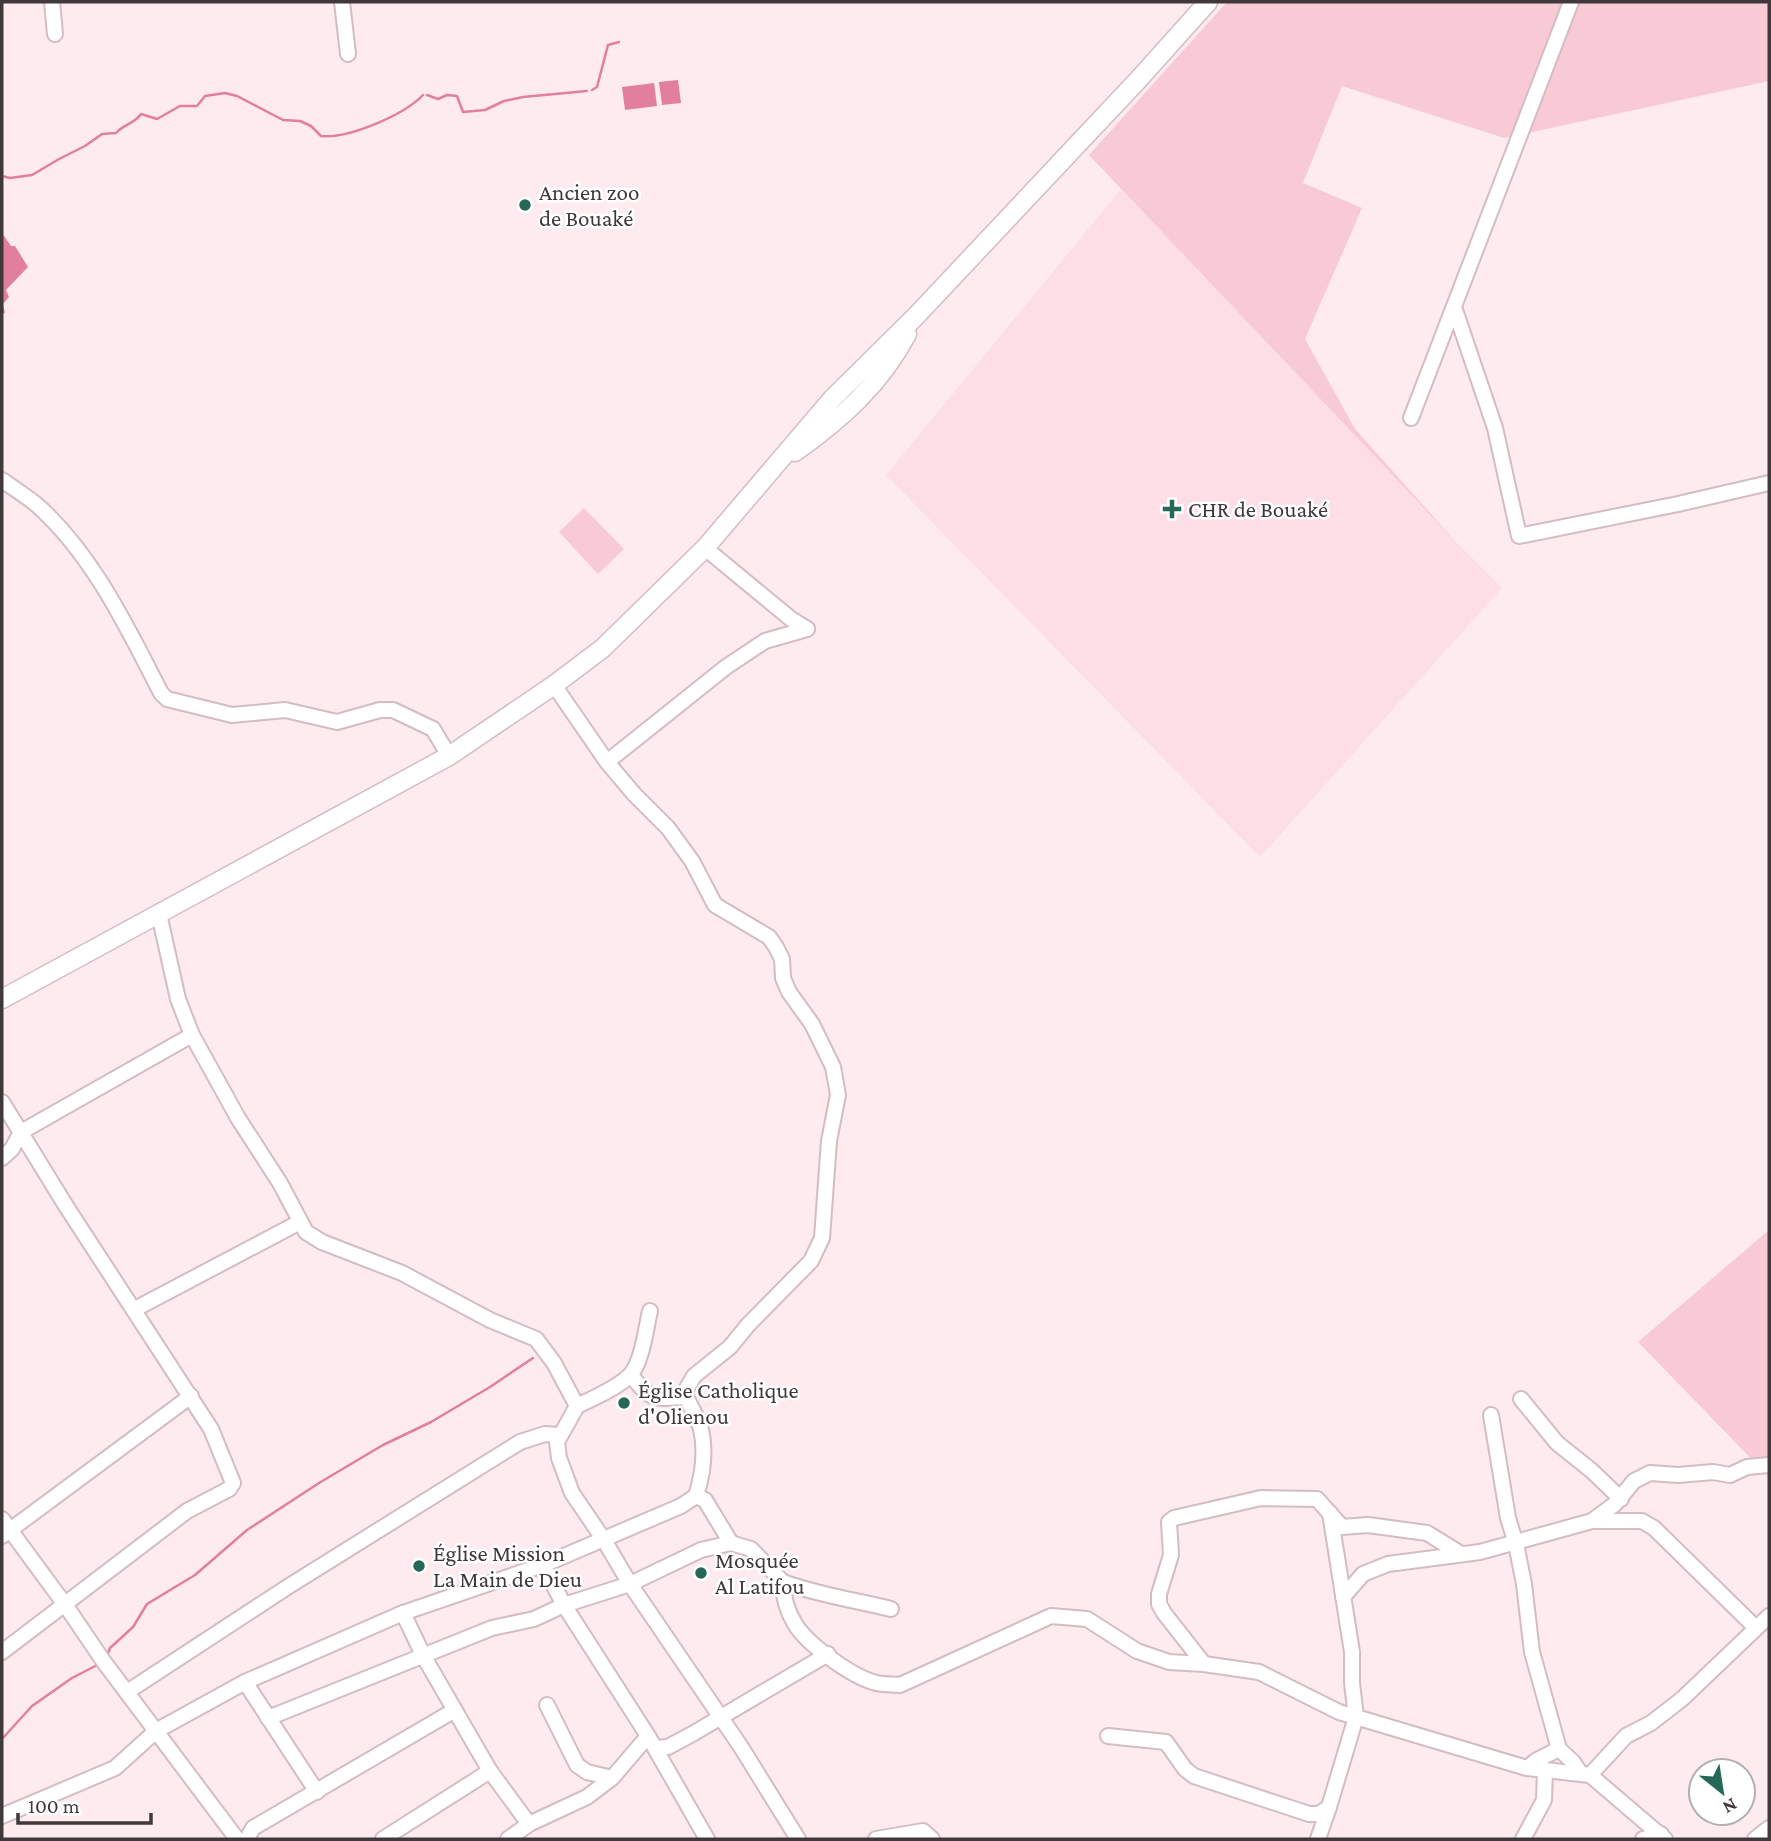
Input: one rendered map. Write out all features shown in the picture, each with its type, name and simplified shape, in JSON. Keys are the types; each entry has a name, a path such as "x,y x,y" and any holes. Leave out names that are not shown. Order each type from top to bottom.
{"main road":[{"path":"2,999 449,756 554,685 611,640 705,548 832,399 916,316 1208,2"}],"street":[{"path":"52,2 55,34"},
{"path":"342,2 348,54"},
{"path":"1411,418 1571,2"},
{"path":"1454,307 1495,428 1519,536 1769,483"},
{"path":"2,480 36,505 69,540 121,616 161,693 167,699 232,715 246,716 285,710 337,722 380,710 393,710 433,729 449,756"},
{"path":"607,762 726,667 765,641 807,629 791,619 705,548"},
{"path":"2,1816 115,1768 156,1731 245,1682 403,1613 543,1565 604,1540 681,1506 696,1496 702,1476 701,1427 684,1393 694,1376 730,1347 811,1261 822,1238 829,1141 838,1095 833,1067 812,1024 789,992 776,947 769,937 715,905 692,861 668,828 607,762 554,685"},
{"path":"159,914 178,999 192,1035 238,1118 280,1182 306,1232 322,1242 402,1273 490,1320 537,1339 554,1363 577,1406"},
{"path":"2,1157 12,1149 20,1132 192,1035"},
{"path":"2,1102 215,1436 232,1486 187,1511 66,1606 2,1652"},
{"path":"135,1309 300,1222"},
{"path":"650,1311 639,1356 631,1375 577,1406 556,1442 559,1458 572,1493 799,1839"},
{"path":"631,1375 646,1394 659,1399 686,1397"},
{"path":"191,1396 4,1528 66,1606 97,1653 237,1839"},
{"path":"1521,1399 1557,1443 1620,1499"},
{"path":"1491,1415 1508,1518 1516,1544 1532,1653 1559,1749 1663,1836"},
{"path":"127,1692 289,1586 520,1442 545,1434 560,1435"},
{"path":"1592,1521 1620,1499 1634,1481 1650,1473 1678,1475 1713,1472 1730,1475 1747,1467 1769,1465"},
{"path":"696,1496 705,1500 731,1543"},
{"path":"1204,1664 1159,1604 1158,1594 1171,1555 1169,1522 1180,1516 1261,1498 1317,1499 1342,1527 1368,1525 1427,1533 1461,1555"},
{"path":"1318,1839 1356,1717 1352,1652 1330,1513"},
{"path":"783,1582 783,1596 794,1623 805,1636 858,1677 876,1683 900,1685 1051,1616 1087,1619 1137,1651 1169,1662 1259,1672 1339,1712 1527,1768 1586,1774 1626,1736 1651,1723 1682,1699 1764,1623 1654,1528 1642,1521 1592,1521 1516,1544 1461,1555 1388,1564 1363,1574 1343,1597"},
{"path":"268,1718 492,1628 534,1619 564,1605 630,1584 701,1550 731,1543 751,1549 783,1582 810,1592 845,1597 891,1609"},
{"path":"543,1565 564,1605 651,1742 707,1839"},
{"path":"403,1613 424,1657 490,1771 529,1824"},
{"path":"651,1742 668,1747 828,1654"},
{"path":"245,1682 317,1792"},
{"path":"547,1705 577,1765 587,1772 612,1778"},
{"path":"247,1839 253,1828 454,1710"},
{"path":"1108,1736 1166,1742 1177,1759 1194,1776 1249,1796 1309,1814 1319,1814 1329,1807"},
{"path":"509,1839 529,1824 587,1797 651,1742"},
{"path":"1527,1768 1536,1760 1559,1749"},
{"path":"1523,1839 1544,1800 1545,1770"},
{"path":"383,1839 490,1771"},
{"path":"1755,1839 1769,1828"},
{"path":"876,1839 923,1831 932,1839"},
{"path":"1643,1839 1663,1836"}],"shaded area":[{"path":"1227,2 1769,2 1769,81 1504,138 1342,86 1303,183 1362,208 1305,339 1355,429 1457,543 1089,155"},
{"path":"678,80 681,103 662,105 659,82"},
{"path":"654,83 657,106 625,110 622,87"},
{"name":"CHR de Bouaké","path":"1121,189 1502,588 1260,857 886,475"},
{"path":"2,233 11,246 15,246 28,267 6,290 9,297 3,304 5,313 2,314"},
{"path":"584,508 624,549 598,574 559,532"},
{"path":"1769,1230 1769,1477 1638,1342"}],"waterway":[{"path":"592,90 597,87 608,45 619,42"},
{"path":"427,95 438,99 447,95 457,96 463,112 485,110 504,101 523,97 587,91"},
{"path":"2,176 10,178 32,175 102,134 116,133 141,114 157,119 180,106 197,106 205,96 225,93 237,96 283,120 300,121 311,126 321,136 332,136 360,130 389,118 423,95"},
{"path":"107,1656 110,1648 133,1627 147,1604 195,1575 247,1530 319,1483 383,1445 431,1422 533,1358"},
{"path":"2,1739 32,1706 72,1678 101,1663"}],"place":[{"name":"Ancien zoo de Bouaké","path":"525,205"},
{"name":"CHR de Bouaké","path":"1172,509"},
{"name":"Église Catholique d'Olienou","path":"624,1403"},
{"name":"Église Mission La Main de Dieu","path":"419,1566"},
{"name":"Mosquée Al Latifou","path":"701,1573"}]}
